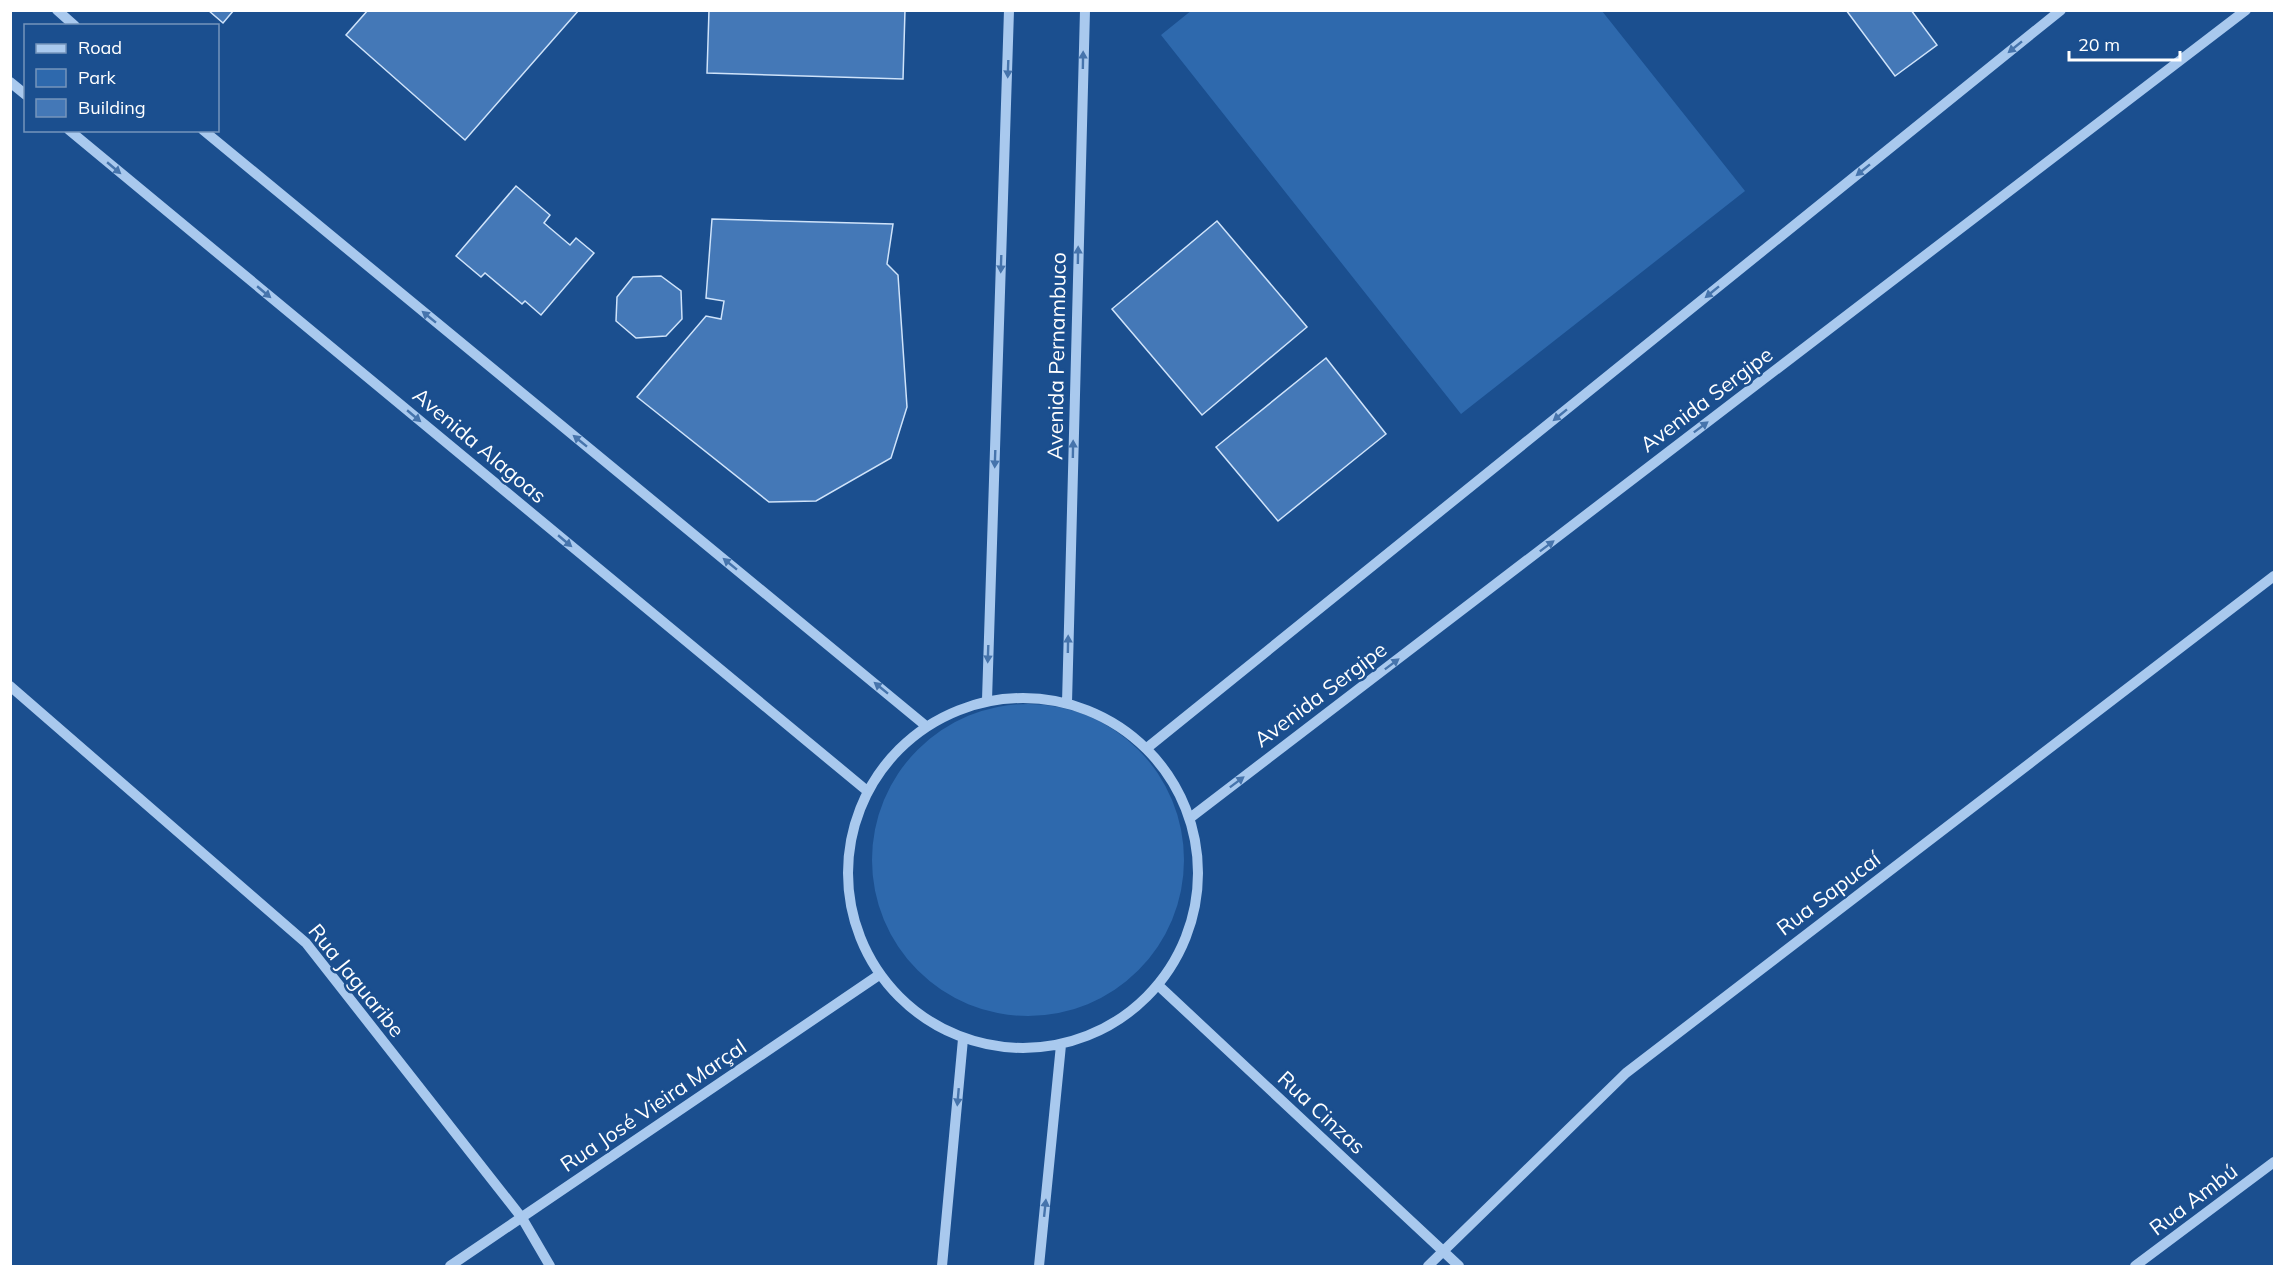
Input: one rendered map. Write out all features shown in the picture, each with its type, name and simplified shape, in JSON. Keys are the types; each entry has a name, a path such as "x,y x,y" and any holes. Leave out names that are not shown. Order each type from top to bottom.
{"street":[{"path":"57,10 73,24"},
{"path":"987,700 1010,10"},
{"name":"Avenida Pernambuco","path":"1067,703 1084,10"},
{"path":"1147,748 2061,10"},
{"name":"Avenida Sergipe","path":"1190,818 2246,10"},
{"path":"10,82 24,92"},
{"name":"Avenida Alagoas","path":"71,132 866,790"},
{"path":"205,132 926,726"},
{"name":"Rua Sapucaí","path":"1428,1266 1626,1073 2274,576"},
{"name":"Rua Jaguaribe","path":"10,686 306,944 522,1218 550,1266"},
{"path":"1027,697 1067,703 1110,720 1147,748 1173,780 1190,818 1199,862 1196,906 1182,949 1158,986 1131,1012 1098,1033 1061,1045 1012,1048 963,1039 916,1013 879,975 856,932 846,885 849,836 866,790 891,754 926,726 987,700 1027,697"},
{"name":"Rua José Vieira Marçal","path":"450,1266 879,975"},
{"name":"Rua Cinzas","path":"1158,986 1459,1266"},
{"path":"942,1266 963,1039"},
{"path":"1039,1266 1061,1045"},
{"name":"Rua Ambú","path":"2135,1266 2274,1162"}],"green space":[{"path":"1192,10 1602,11 1745,191 1461,414 1161,35"},
{"path":"1028,704 1058,707 1102,722 1127,739 1149,761 1166,786 1172,800 1181,830 1184,860 1181,890 1166,934 1149,959 1127,981 1102,998 1088,1004 1058,1013 1028,1016 998,1013 954,998 929,981 907,959 890,934 884,920 875,890 872,860 875,830 890,786 907,761 929,739 954,722 968,716 998,707"}],"building":[{"path":"208,10 234,10 223,23"},
{"path":"368,10 579,10 465,140 346,35"},
{"path":"709,10 905,10 903,79 707,73"},
{"path":"1846,10 1911,10 1937,45 1895,76"},
{"path":"516,186 550,215 544,223 570,245 576,238 594,253 541,315 525,301 522,304 485,273 481,277 456,256"},
{"path":"712,219 893,224 887,264 898,275 907,407 891,458 816,501 769,502 637,397 706,316 721,319 724,301 706,298"},
{"path":"1217,221 1307,327 1202,415 1112,309"},
{"path":"661,276 681,291 682,319 666,336 636,338 616,321 617,297 633,277"},
{"path":"1326,358 1386,434 1278,521 1216,447"}]}
